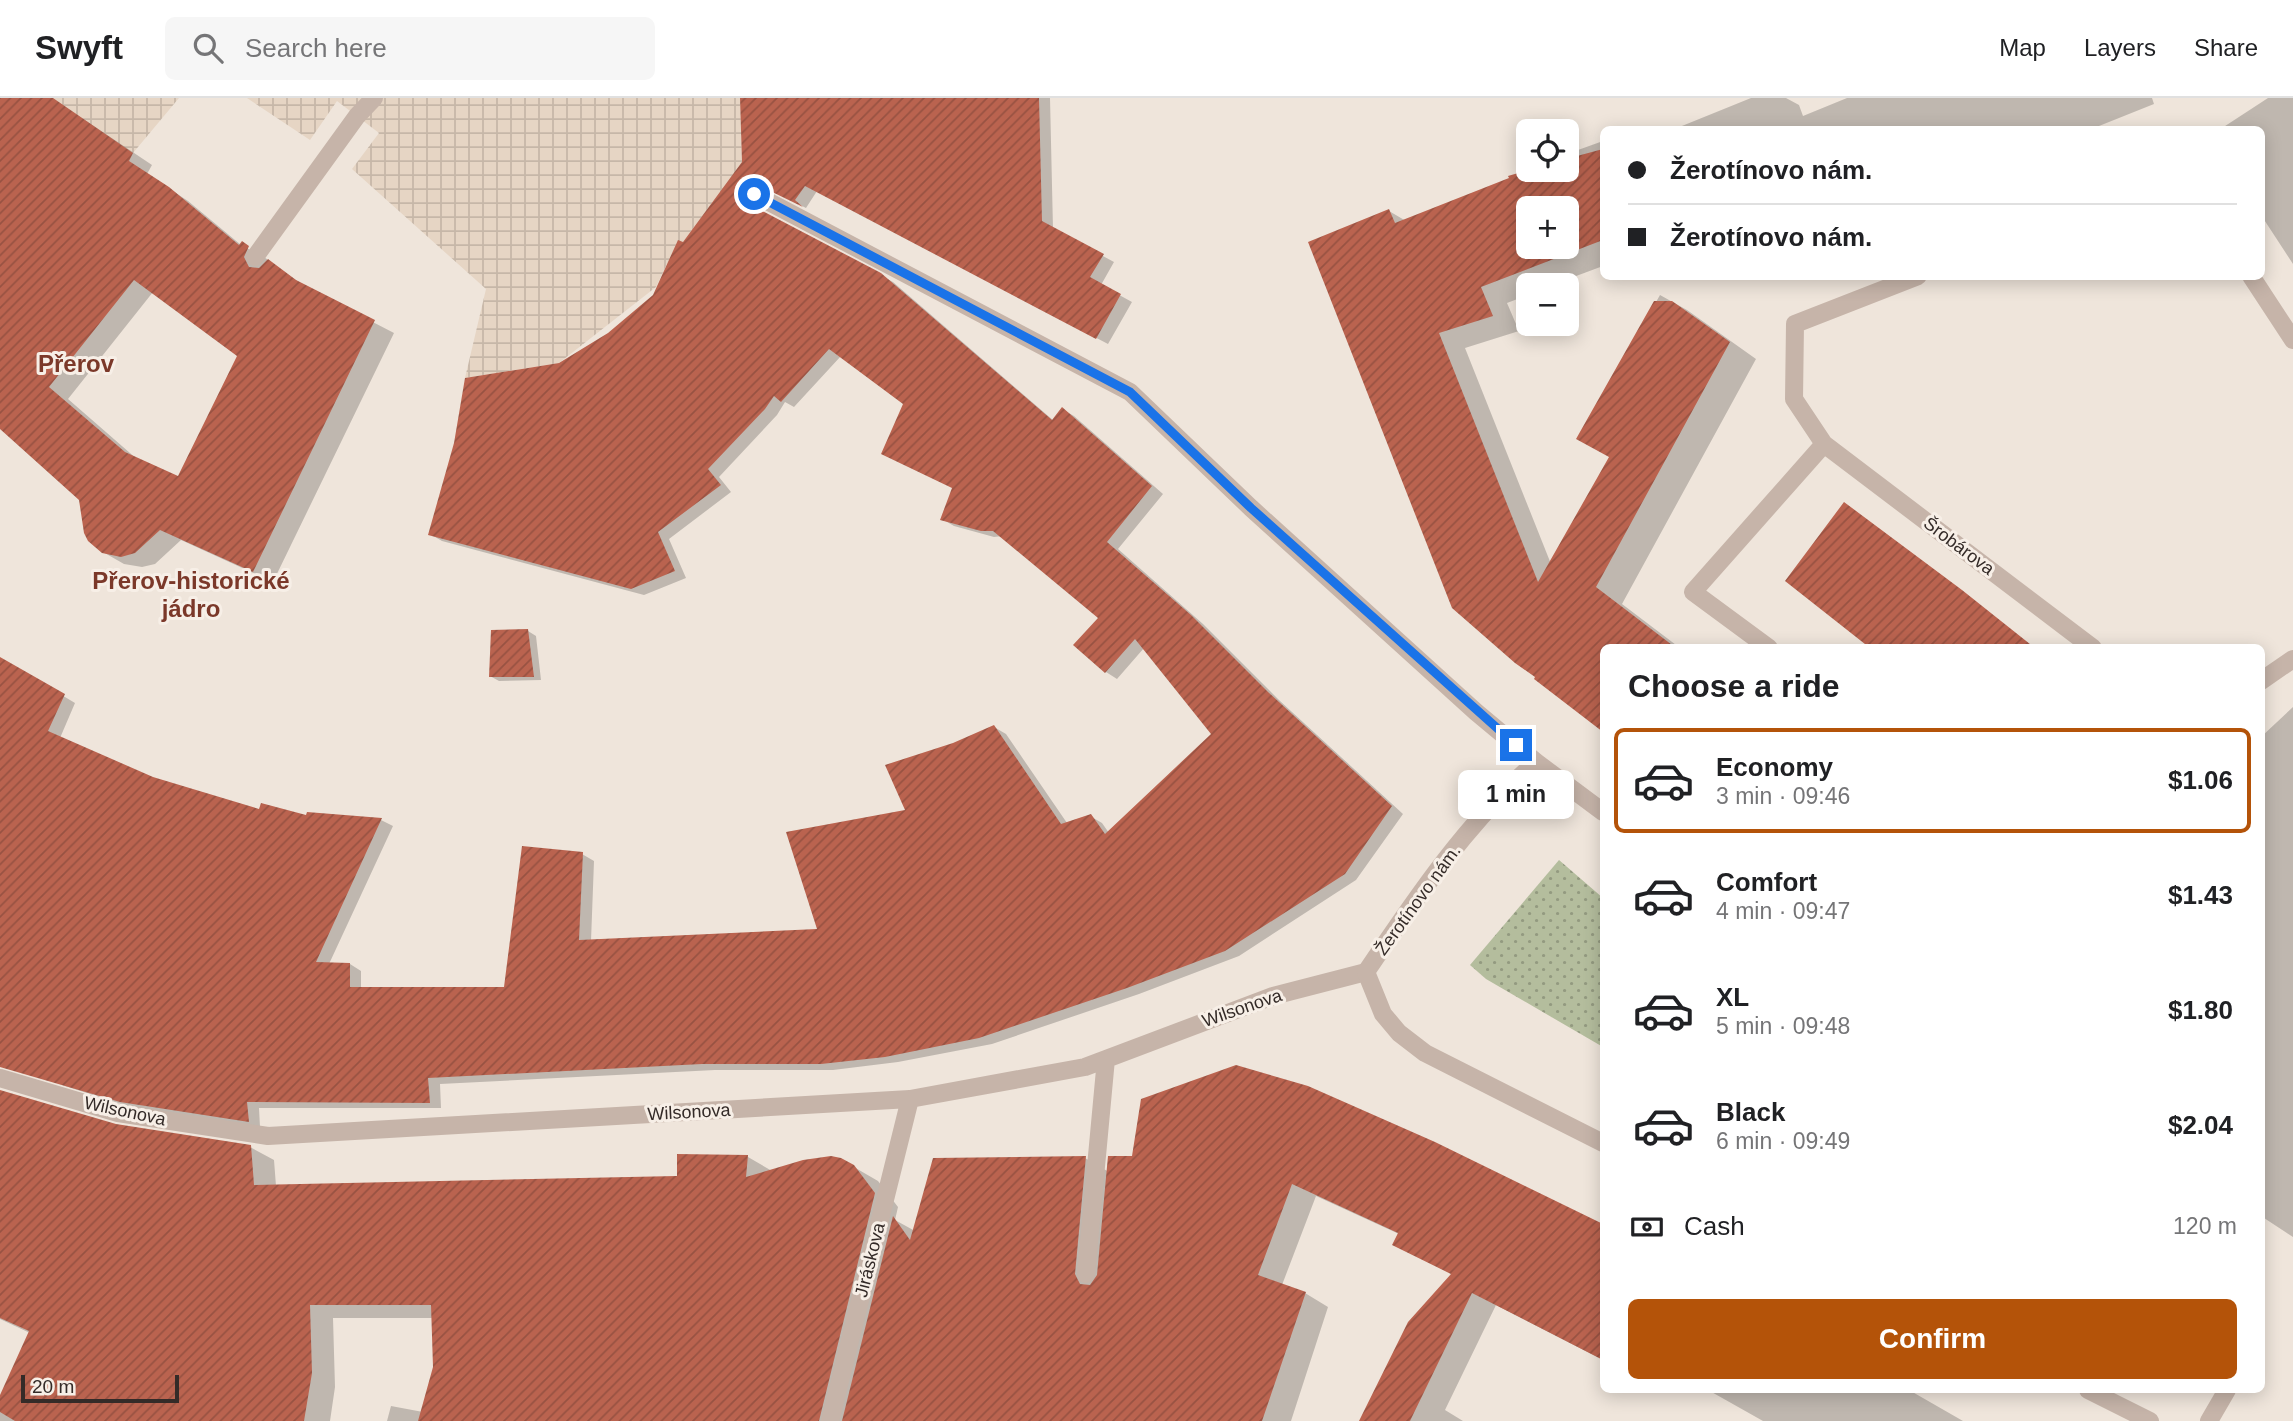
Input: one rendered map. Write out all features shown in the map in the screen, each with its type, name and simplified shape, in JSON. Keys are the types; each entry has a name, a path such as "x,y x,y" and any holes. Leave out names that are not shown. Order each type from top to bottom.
{"street":[{"path":"255,257 357,116 374,98"},
{"path":"754,194 1130,392 1251,508 1476,712 1536,762 1600,810"},
{"name":"Šrobárova","path":"1908,280 1795,324 1794,399 1824,444 2088,644"},
{"path":"2254,280 2293,340"},
{"path":"1764,644 1693,592 1824,444"},
{"path":"2265,678 2293,659"},
{"name":"Žerotínovo nám.","path":"1536,762 1507,788 1425,885 1366,972 1383,1014 1399,1032 1425,1053 1600,1141"},
{"name":"Wilsonova","path":"0,1078 118,1112 268,1136 910,1099 1085,1067 1273,996 1366,972"},
{"path":"1086,1274 1106,1059"},
{"name":"Jiráskova","path":"830,1421 910,1099"},
{"path":"2094,1393 2150,1421"},
{"path":"2209,1421 2225,1393"}],"green space":[{"path":"1559,860 1600,895 1600,1045 1486,979 1470,965"}],"shaded area":[{"path":"52,98 179,98 133,153"},
{"path":"247,98 740,98 743,189 720,192 683,242 678,241 656,287 559,363 465,378 486,289 352,169 379,133 337,101 310,140"}],"building":[{"path":"0,98 53,98 133,153 129,161 169,187 239,245 242,241 249,246 244,257 249,267 259,268 268,259 296,280 375,320 253,572 160,530 135,553 121,557 102,553 88,541 84,533 79,500 0,429","holes":["134,280 237,356 178,476 125,452 49,387"]},
{"path":"740,98 1039,98 1042,221 1104,254 1090,277 1121,294 1096,339 805,186 795,200 803,207 754,183 744,188 744,199 881,273 1052,420 1062,407 1152,486 1107,542 1191,615 1268,692 1392,806 1345,874 1225,951 1127,988 979,1038 885,1057 821,1064 702,1064 428,1078 430,1103 247,1102 249,1122 120,1102 0,1067 0,657 65,694 48,731 153,777 259,809 261,803 306,815 307,812 382,818 316,962 350,963 350,987 504,987 522,846 583,852 579,940 817,929 786,832 905,810 885,765 953,743 994,725 1061,824 1091,814 1105,834 1211,734 1135,639 1105,673 1073,645 1098,618 993,531 981,531 940,520 952,488 881,454 903,404 829,349 781,402 774,396 708,469 721,485 658,532 675,571 631,589 428,535 454,443 465,378 559,363 608,333 653,295 678,240 683,242 742,162"},
{"path":"1600,150 1600,241 1579,249 1579,196 1516,196 1516,259 1554,259 1481,287 1493,316 1439,333 1538,582 1609,457 1576,439 1654,301 1672,301 1730,342 1596,587 1671,644 1600,644 1600,730 1534,679 1535,677 1452,608 1308,242 1389,209 1395,223 1509,178 1508,176 1516,174 1516,182 1579,182 1579,155"},
{"path":"1844,502 2030,644 1865,644 1785,581"},
{"path":"528,629 534,677 489,677 491,630"},
{"path":"1236,1065 1308,1086 1435,1142 1600,1223 1600,1358 1472,1293 1410,1421 1359,1421 1408,1322 1451,1274 1392,1245 1398,1233 1292,1184 1258,1275 1306,1292 1262,1421 842,1421 893,1216 910,1240 933,1158 1086,1156 1075,1274 1080,1284 1090,1285 1097,1275 1108,1156 1132,1156 1141,1099"},
{"path":"0,1090 116,1124 251,1145 254,1185 677,1176 677,1154 748,1155 746,1177 803,1160 831,1156 841,1158 854,1165 875,1193 819,1421 418,1421 433,1367 431,1305 310,1305 312,1373 304,1421 15,1421 0,1412 0,1395 29,1331 0,1318"}],"district":[{"name":"Přerov","path":"76,364"},
{"name":"Přerov-historické jádro","path":"191,595"}],"route":[{"path":"754,194 1130,392 1251,508 1516,745"}]}
